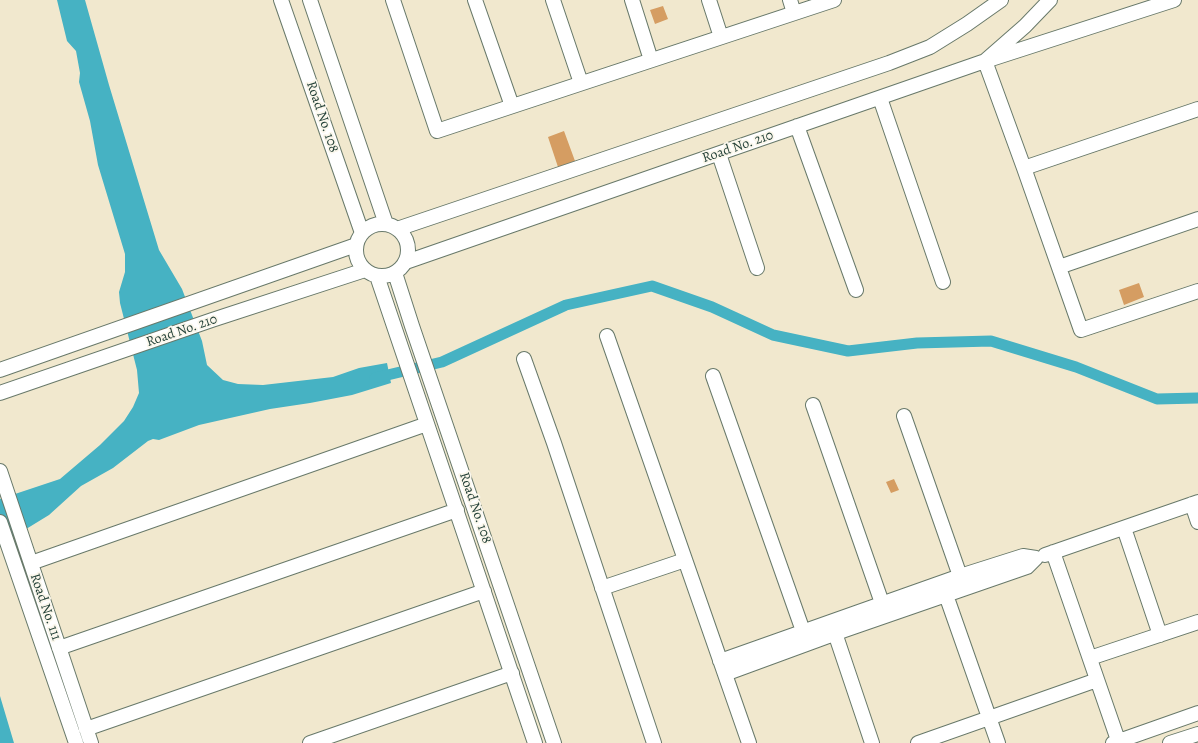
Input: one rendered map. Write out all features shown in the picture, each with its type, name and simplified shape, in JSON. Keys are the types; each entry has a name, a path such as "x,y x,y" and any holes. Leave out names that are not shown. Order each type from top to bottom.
{"street":[{"name":"Road No. 108","path":"281,0 359,239"},
{"path":"310,0 392,227 402,234 406,240 408,248 406,262"},
{"path":"393,0 437,130 721,37 792,6 834,0"},
{"path":"475,0 512,106"},
{"path":"553,0 581,83"},
{"path":"632,0 651,60"},
{"path":"709,0 721,37"},
{"name":"Road No. 210","path":"0,370 206,298 359,239 367,229 373,226 379,224 392,227 889,63 930,47 967,24 1001,0"},
{"name":"Road No. 210","path":"0,393 212,320 371,273 383,277 395,273 406,262 985,61 1025,26 1050,0"},
{"path":"1174,0 985,61 1081,330 1198,291"},
{"path":"880,98 943,282"},
{"path":"1024,168 1198,109"},
{"path":"797,126 856,290"},
{"path":"719,154 757,268"},
{"path":"1059,267 1198,219"},
{"path":"359,239 356,252 357,259 371,273"},
{"name":"Road No. 108","path":"371,273 396,332 535,743"},
{"name":"Road No. 108","path":"395,273 554,743"},
{"path":"607,336 749,743"},
{"path":"524,359 654,743"},
{"path":"713,376 803,632"},
{"path":"814,405 882,603"},
{"path":"904,416 960,576"},
{"path":"31,563 427,424"},
{"name":"Road No. 111","path":"0,471 91,743"},
{"path":"722,667 835,633 1027,567 1036,558 1195,503 1198,522"},
{"path":"59,648 457,510"},
{"name":"Road No. 111","path":"0,522 76,743"},
{"path":"1124,528 1160,635"},
{"path":"1053,552 1090,658 1117,742 1198,713"},
{"path":"722,667 803,632 882,603 1023,556 1036,558"},
{"path":"602,588 685,560"},
{"path":"86,729 484,591"},
{"path":"946,595 998,743"},
{"path":"1090,658 1198,622"},
{"path":"835,633 872,743"},
{"path":"310,743 512,674"},
{"path":"918,743 1097,680"},
{"path":"1170,743 1198,734"}],"water":[{"path":"57,0 85,0 159,250 182,289 202,341 207,365 223,380 238,384 263,385 333,377 359,368 387,363 391,383 352,395 270,409 199,425 159,440 153,439 148,441 113,468 81,486 49,515 0,545 0,499 60,479 100,445 124,421 133,407 139,393 137,370 120,303 119,292 125,272 125,254 98,165 90,121 79,82 80,73 76,51 67,41"},
{"path":"0,696 14,743 0,743"}],"building":[{"path":"663,6 668,19 655,24 650,10"},
{"path":"564,131 575,161 558,167 548,137"},
{"path":"1139,283 1144,297 1124,305 1119,290"},
{"path":"894,479 899,490 891,493 886,482"}],"waterway":[{"path":"375,378 442,362 566,305 652,286 712,307 773,335 848,351 917,343 991,341 1076,367 1157,399 1198,398"}]}
